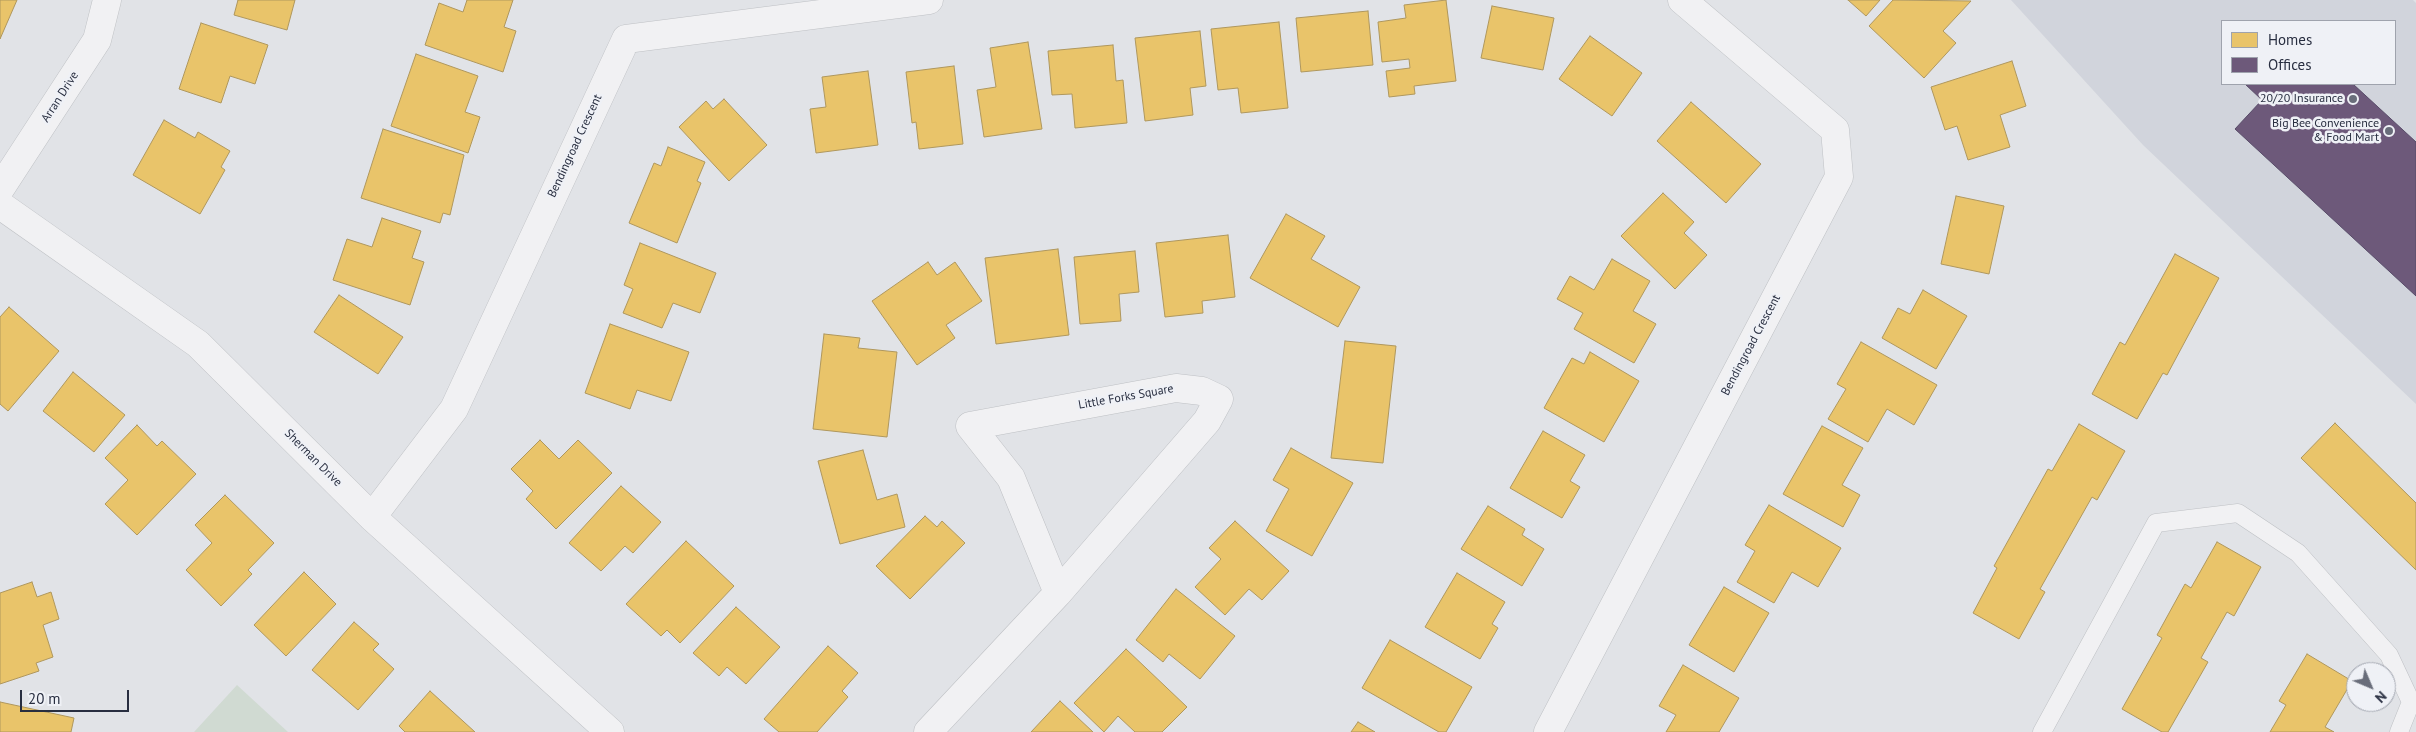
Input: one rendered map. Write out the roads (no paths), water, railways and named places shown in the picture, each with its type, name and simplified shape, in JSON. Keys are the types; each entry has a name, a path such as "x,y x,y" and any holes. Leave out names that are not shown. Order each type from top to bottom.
{"street":[{"name":"Arran Drive","path":"0,189 97,40 107,0"},
{"name":"Bendingroad Crescent","path":"372,517 454,409 626,39 929,0"},
{"name":"Bendingroad Crescent","path":"1548,732 1839,177 1835,130 1682,0"},
{"name":"Sherman Drive","path":"0,204 198,344 372,517 610,732"},
{"name":"Little Forks Square","path":"928,732 1058,593 1207,421 1219,399 1202,392 1176,388 970,426 1010,478 1058,593"}],"lane":[{"path":"2042,732 2156,523 2238,513 2298,553 2389,655 2411,702 2399,732"}],"place":[{"name":"20/20 Insurance","path":"2353,99"},
{"name":"Big Bee Convenience & Food Mart","path":"2389,131"}]}
